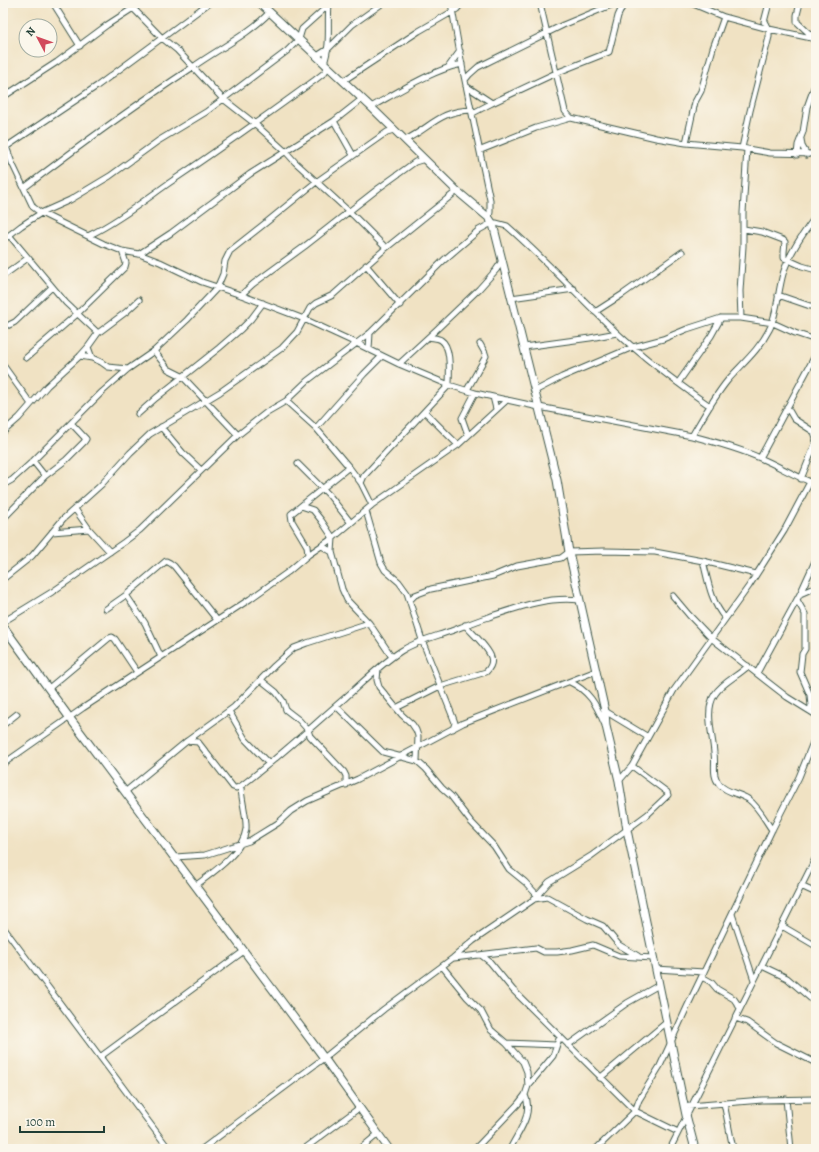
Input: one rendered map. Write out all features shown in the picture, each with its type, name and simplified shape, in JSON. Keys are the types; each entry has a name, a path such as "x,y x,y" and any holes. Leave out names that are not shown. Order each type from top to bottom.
{"street":[{"path":"53,3 80,46"},
{"path":"128,3 162,38 193,66 222,98 254,123 286,152 386,248"},
{"path":"3,97 141,3"},
{"path":"6,147 97,86 209,3"},
{"path":"260,3 371,107 390,129 405,140 491,221 507,226 633,347 678,383 710,406"},
{"path":"317,56 328,48 352,25 383,3"},
{"path":"451,3 463,71 481,150 490,200 491,221 557,480 569,552 605,711 606,726 619,781 627,830 653,958 668,1022 686,1116 695,1149"},
{"path":"343,81 419,31 453,11 462,3"},
{"path":"540,3 565,111 570,118"},
{"path":"463,71 478,67 576,19 616,3"},
{"path":"405,140 418,133 442,116 461,110 472,112 556,73 609,52 614,29 624,3"},
{"path":"691,3 703,5 724,16 762,27 816,39"},
{"path":"762,27 770,3"},
{"path":"800,3 797,22 816,39"},
{"path":"88,236 107,227 203,161 324,73 328,48 328,20 330,4"},
{"path":"3,240 41,213 70,200 110,176 158,141 206,112 222,98 270,64 299,39 302,29 330,4"},
{"path":"24,188 74,150 193,66 247,31 270,12"},
{"path":"686,143 695,102 701,92 713,48 724,16"},
{"path":"741,318 740,291 744,229 744,149 750,110 767,48 769,29 765,21"},
{"path":"449,66 460,51"},
{"path":"371,107 408,86 449,66 462,64"},
{"path":"466,83 469,75 478,67"},
{"path":"797,155 807,107 816,82"},
{"path":"466,83 492,102"},
{"path":"139,254 171,234 250,174 334,121 362,100"},
{"path":"562,120 565,111"},
{"path":"481,150 536,128 570,118 656,138 686,143 797,155 816,154"},
{"path":"334,121 353,155"},
{"path":"3,485 12,480 33,461 95,399 128,369 154,351 187,320 218,288 223,274 225,261 230,251 316,182 390,129"},
{"path":"3,138 33,207 41,213 122,251 139,254 218,288 241,295 304,319 399,364 449,385 476,393 539,407 692,436 727,445 760,458 801,479 816,484"},
{"path":"801,138 802,146 807,155"},
{"path":"415,162 419,153"},
{"path":"241,295 253,284 305,246 348,211 415,162 425,159"},
{"path":"322,187 327,175"},
{"path":"3,579 32,556 63,519 102,485 140,443 161,427 205,402 282,348 298,332 310,308 333,295 386,248 458,191"},
{"path":"692,436 710,406 729,379 755,351 773,323 782,275 788,260 816,216"},
{"path":"3,622 43,597 140,530 238,435 267,412 286,401 307,381 370,333 458,248 491,221"},
{"path":"744,229 762,232 785,241 783,257 816,270"},
{"path":"9,235 52,287 77,314 98,333"},
{"path":"26,358 77,314 125,267 126,263 122,251"},
{"path":"595,312 682,252"},
{"path":"3,276 28,258"},
{"path":"399,364 488,280 502,261"},
{"path":"366,265 400,305"},
{"path":"9,325 15,322 52,287"},
{"path":"511,298 574,289"},
{"path":"778,295 810,306 816,306"},
{"path":"3,431 19,418 47,386 80,356 98,333 139,300"},
{"path":"138,414 182,376 219,348 251,319 263,303"},
{"path":"294,316 300,327"},
{"path":"678,383 711,336 721,318"},
{"path":"535,391 562,377 633,347 663,339 687,329 721,318 741,318 773,323 795,333 816,340"},
{"path":"524,347 590,338 617,332"},
{"path":"370,333 373,364"},
{"path":"359,481 449,385 450,368 446,346 443,341 429,337"},
{"path":"467,390 486,356 480,344"},
{"path":"88,347 92,358"},
{"path":"154,351 168,369 182,376 205,402 238,435"},
{"path":"760,458 816,354"},
{"path":"80,356 92,358 108,366 128,369"},
{"path":"316,428 373,364 382,356"},
{"path":"3,365 31,404"},
{"path":"468,435 462,418 476,393"},
{"path":"493,397 496,409"},
{"path":"3,764 137,672 275,582 308,555 333,538 372,505 458,445 507,400"},
{"path":"286,401 316,428 359,481 372,505"},
{"path":"787,407 794,419 814,432 816,438 801,479"},
{"path":"425,412 458,445"},
{"path":"3,519 45,476 66,460 86,440 71,423"},
{"path":"161,427 183,453 201,470"},
{"path":"33,461 45,476"},
{"path":"298,464 351,523"},
{"path":"308,555 308,546 291,518 291,514 348,467"},
{"path":"619,781 632,766 674,690 756,574 784,531 810,482"},
{"path":"301,506 313,510 333,538 332,552 342,589 347,600 368,623 392,657"},
{"path":"76,509 90,529 110,552"},
{"path":"366,511 381,563 385,570 399,582 410,600 422,640 455,723 453,729"},
{"path":"52,532 90,529"},
{"path":"308,546 316,549"},
{"path":"322,546 332,552"},
{"path":"410,600 415,595 447,585 493,576 517,566 561,558 569,552 655,552 703,561 756,574"},
{"path":"757,673 797,600 816,559"},
{"path":"106,609 126,595 163,562 168,561 174,566 217,620"},
{"path":"703,561 716,606 725,618"},
{"path":"800,594 816,587"},
{"path":"407,593 415,595"},
{"path":"126,595 145,623 161,657"},
{"path":"673,596 692,619 711,638 787,697 816,715"},
{"path":"187,741 198,742 236,788 241,786 269,764 402,650 422,640 503,612 544,601 569,599 580,600"},
{"path":"797,600 805,614 805,649 802,654 800,672 810,695 810,711"},
{"path":"125,792 187,741 229,711 294,648 368,623"},
{"path":"396,708 440,686 486,672 491,663 491,657 465,625"},
{"path":"3,626 324,1058 389,1149"},
{"path":"49,688 112,637 115,639 137,672"},
{"path":"748,666 720,688 711,702 709,725 715,754 714,772 716,781 723,788 748,799 772,830"},
{"path":"378,669 377,680 379,687 416,730 418,736 417,761"},
{"path":"175,857 205,855 249,841 278,823 300,805 346,785 463,723 596,671"},
{"path":"262,680 276,692 286,710 299,720 308,730 310,736 344,772 346,776 346,785"},
{"path":"570,682 580,686 587,692 606,726"},
{"path":"336,706 379,749 389,754 402,756 417,761 442,788 452,796 471,822 494,846 509,869 535,897"},
{"path":"229,711 245,739 269,764"},
{"path":"605,711 648,737"},
{"path":"3,725 17,714"},
{"path":"452,715 457,721 463,723"},
{"path":"596,1149 636,1112 639,1100 660,1066 672,1042 681,1019 799,777 816,735"},
{"path":"202,1149 324,1058 473,941 535,897 549,882 581,863 648,814 668,795 667,792 632,766"},
{"path":"195,886 218,870 239,845 244,835 246,830 246,821 241,786"},
{"path":"670,1149 816,857"},
{"path":"801,886 816,893"},
{"path":"535,897 544,896 557,901 587,919 603,926 619,945 638,956"},
{"path":"732,914 754,980"},
{"path":"782,926 816,946"},
{"path":"3,927 169,1149"},
{"path":"453,958 536,948 544,952 572,950 593,945 627,958 638,956 653,958"},
{"path":"100,1057 244,951"},
{"path":"481,955 490,962 513,990 600,1078 636,1112 678,1132"},
{"path":"442,966 467,997 481,1011 491,1030 506,1043 526,1067 528,1086"},
{"path":"762,966 787,978 816,1003"},
{"path":"656,969 703,974 717,989 734,999 740,1008"},
{"path":"568,1045 627,1003 659,985"},
{"path":"735,1018 747,1022 776,1043 816,1063"},
{"path":"600,1078 668,1022"},
{"path":"474,1149 510,1114 525,1095 528,1086 553,1056 560,1036"},
{"path":"506,1043 557,1045"},
{"path":"510,1149 526,1119 527,1100 525,1095"},
{"path":"684,1106 786,1098 816,1099"},
{"path":"786,1098 791,1149"},
{"path":"724,1103 733,1149"},
{"path":"304,1149 359,1108"},
{"path":"360,1149 378,1134"}]}
